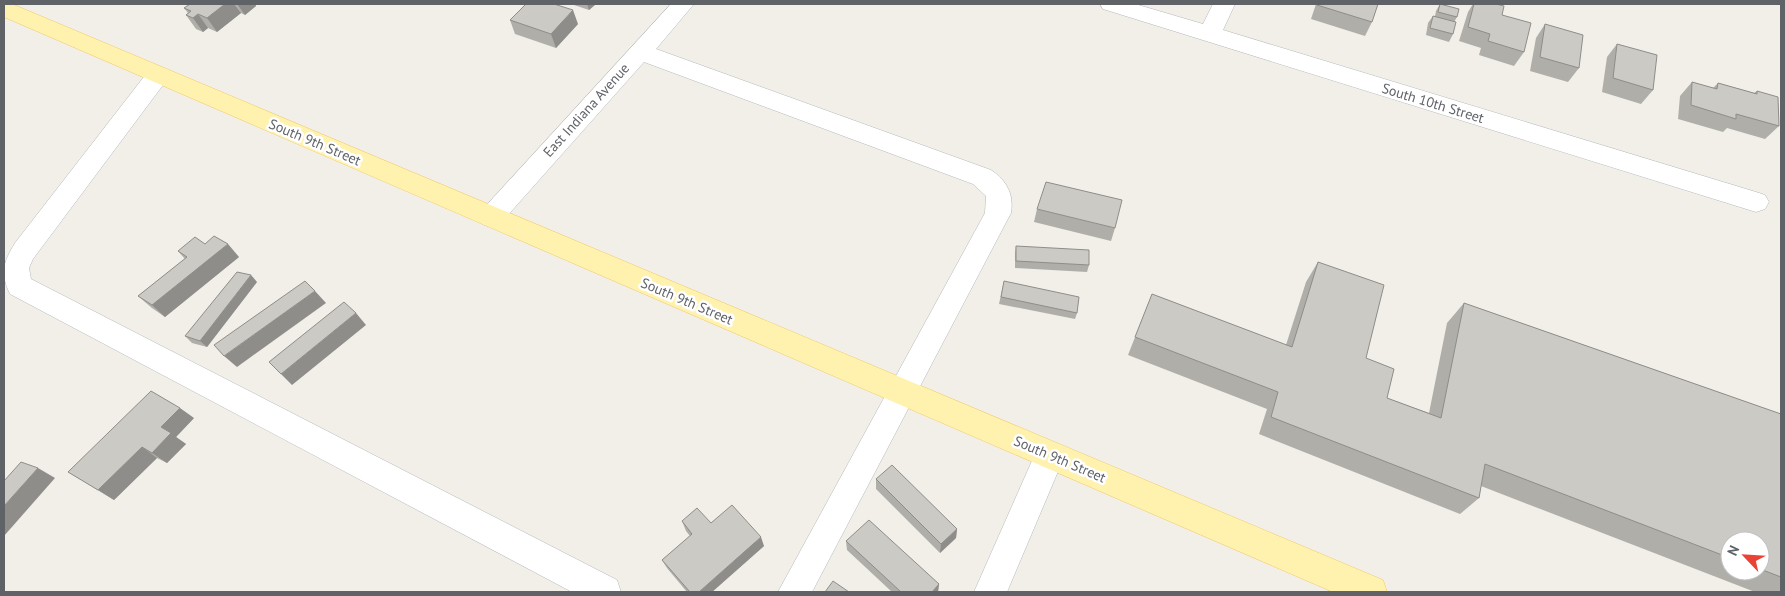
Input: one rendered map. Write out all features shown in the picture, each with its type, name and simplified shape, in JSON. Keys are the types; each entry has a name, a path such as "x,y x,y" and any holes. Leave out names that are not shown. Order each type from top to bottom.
{"main road":[{"name":"South 9th Street","path":"4,9 1371,592"}],"street":[{"name":"East Indiana Avenue","path":"491,217 683,4"},
{"name":"South 10th Street","path":"1111,4 1756,202"},
{"path":"1210,34 1224,4"},
{"path":"639,51 982,177 1000,193 1001,202 998,213 794,592"},
{"path":"158,75 24,250 17,264 15,276 20,286 605,592"},
{"path":"990,592 1050,455"}],"building":[{"path":"190,4 225,4 207,18 198,14 193,18 186,15 191,11 184,8"},
{"path":"526,4 554,4 573,10 551,34 510,20"},
{"path":"1317,4 1378,4 1372,22"},
{"path":"1440,4 1459,9 1457,17 1438,12"},
{"path":"1474,4 1504,6 1502,15 1531,23 1524,52 1488,41 1490,34 1468,27"},
{"path":"1433,16 1456,22 1453,34 1430,28"},
{"path":"1545,24 1583,35 1579,68 1540,57"},
{"path":"1617,44 1657,55 1653,90 1613,78"},
{"path":"1692,82 1717,89 1718,83 1757,94 1757,91 1778,97 1779,126 1736,114 1736,119 1691,105"},
{"path":"1046,182 1122,200 1115,228 1037,209"},
{"path":"214,236 228,244 152,305 138,296 187,257 178,251 195,237 205,244"},
{"path":"1016,246 1089,250 1089,265 1016,261"},
{"path":"1318,262 1384,285 1366,358 1394,369 1387,398 1441,418 1464,303 1781,414 1781,577 1770,573 1770,531 1720,531 1720,554 1485,464 1479,498 1271,417 1278,392 1135,337 1152,294 1292,347"},
{"path":"237,272 251,275 200,341 185,336"},
{"path":"305,281 315,291 224,356 214,345"},
{"path":"1004,281 1079,297 1077,313 1001,297"},
{"path":"344,302 356,313 281,374 269,362"},
{"path":"151,391 180,408 161,427 171,433 152,453 142,447 98,490 68,472"},
{"path":"21,462 38,468 4,506 4,481"},
{"path":"892,465 957,529 941,544 876,479"},
{"path":"732,505 761,537 699,592 690,592 662,560 692,534 682,521 697,508 711,523"},
{"path":"869,520 939,584 932,592 901,592 846,541"},
{"path":"833,581 849,592 825,592"}]}
